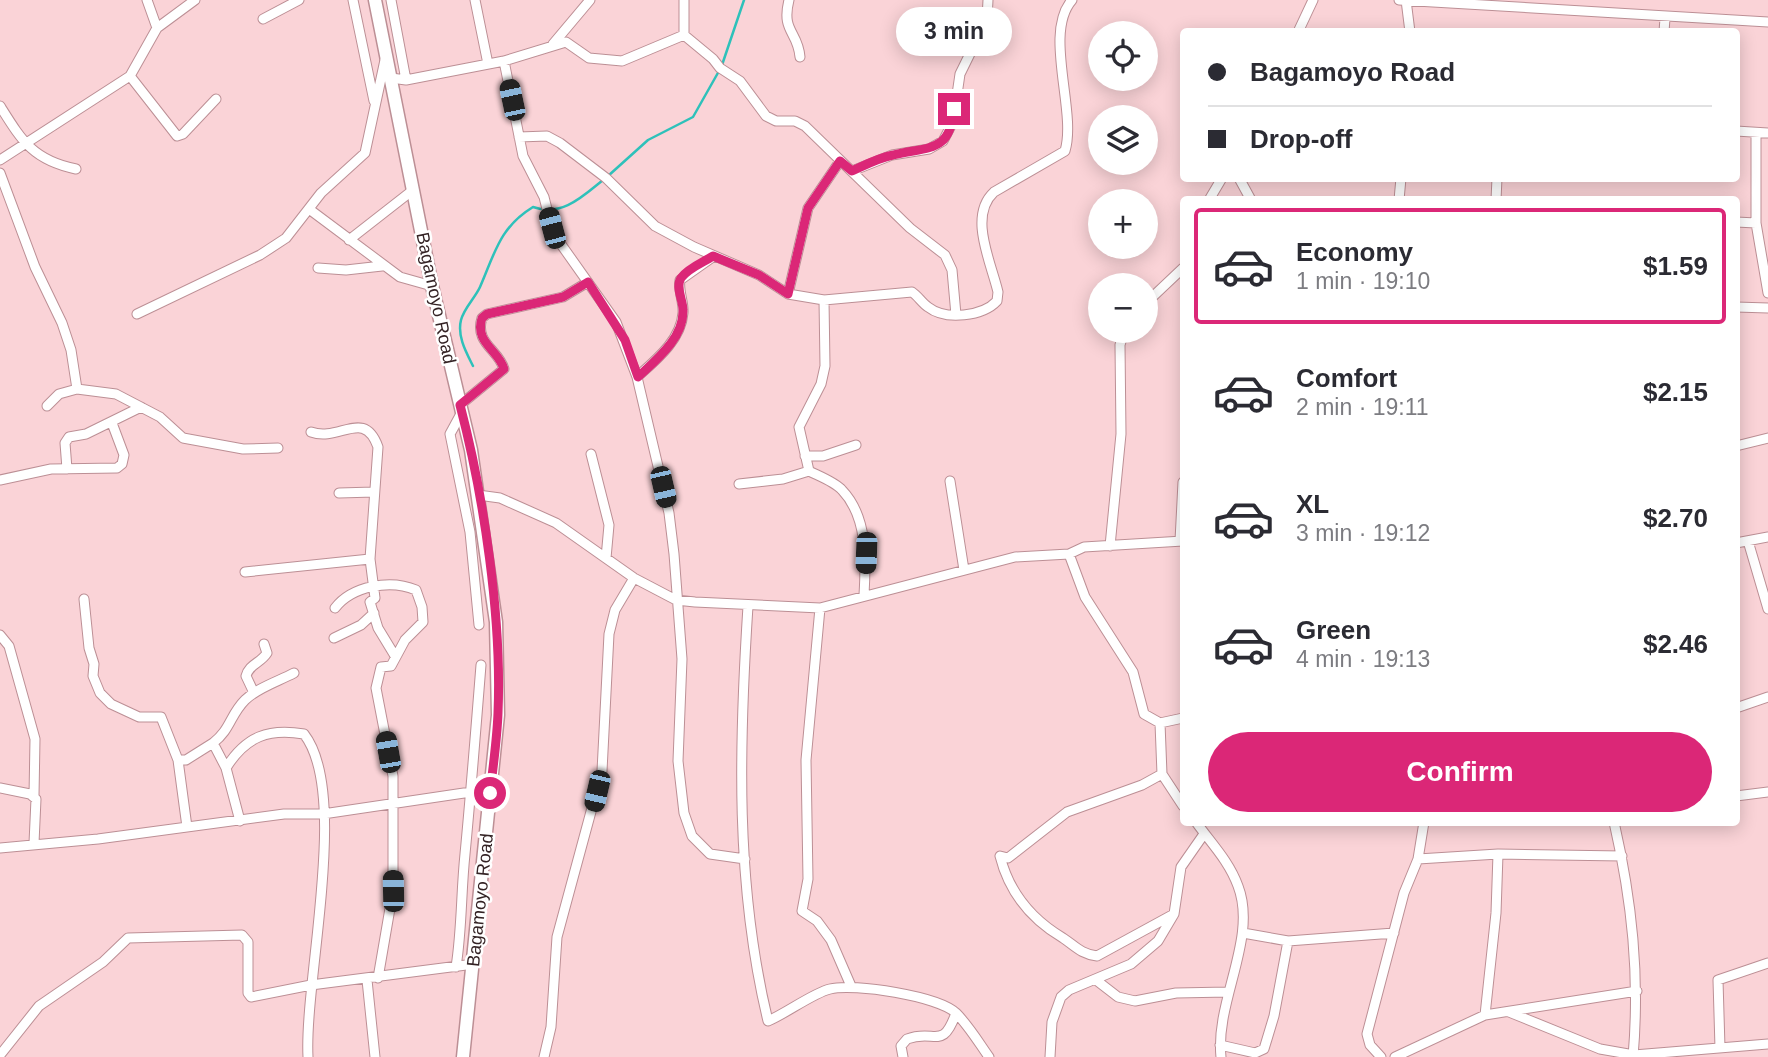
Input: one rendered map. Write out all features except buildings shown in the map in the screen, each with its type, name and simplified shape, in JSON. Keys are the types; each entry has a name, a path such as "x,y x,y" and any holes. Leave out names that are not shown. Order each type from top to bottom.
{"highway":[{"name":"Bagamoyo Road","path":"375,0 432,285 478,495 476,530 498,665 498,715 463,1057"}],"street":[{"path":"147,0 157,28"},
{"path":"0,160 130,76 157,28 195,0"},
{"path":"263,19 299,0"},
{"path":"353,0 375,103"},
{"path":"391,0 406,80"},
{"path":"475,0 488,64"},
{"path":"552,45 590,0"},
{"path":"684,0 684,35"},
{"path":"789,0 785,22 797,42 800,57"},
{"path":"852,171 892,155 929,149 943,141 953,122 960,74 987,19 988,0"},
{"path":"519,137 547,136 560,143 606,178 655,226 713,256 759,275 788,294 824,300 912,292 930,309 956,315 983,311 997,301 998,292 981,225 985,200 994,192 1065,151 1071,133 1065,105 1061,39 1062,18 1072,0"},
{"path":"1300,28 1313,0"},
{"path":"1409,28 1404,0 1517,3 1665,18 1768,22"},
{"path":"1664,28 1665,18"},
{"path":"391,78 406,80 504,61 552,45 571,43 589,58 622,61 684,35"},
{"path":"684,35 720,68 740,81 766,116 776,121 795,121 806,126 910,228 945,255 952,270 956,315"},
{"path":"137,314 260,255 286,239 321,193 365,153 386,55"},
{"path":"504,61 519,137 527,165 544,197 553,233 625,340 638,377 668,513 682,659 678,761 684,813 692,835 710,853 745,859"},
{"path":"130,76 177,136 183,134 216,99"},
{"path":"0,106 25,145 62,166 76,169"},
{"path":"1740,131 1768,133"},
{"path":"1756,133 1756,223 1768,293"},
{"path":"788,294 808,208 840,161"},
{"path":"0,173 19,228 65,332 77,388"},
{"path":"349,240 413,190"},
{"path":"309,209 369,252 382,266 400,277 432,285"},
{"path":"1740,222 1756,223"},
{"path":"638,377 668,348 680,324 683,310 680,279 713,256"},
{"path":"318,268 346,270 382,266"},
{"path":"1158,292 1180,271"},
{"path":"479,625 476,530 450,435 461,408 504,369 502,362 484,342 480,331 482,318 487,314 563,297 588,282"},
{"path":"808,471 800,438 801,419 821,384 825,366 824,300"},
{"path":"1740,307 1768,308"},
{"path":"1110,546 1121,434 1121,343"},
{"path":"47,406 59,394 77,388 105,390 160,417 183,438 243,449 278,448"},
{"path":"66,469 65,443 69,437 86,434 141,407"},
{"path":"0,480 41,470 114,469 122,464 124,455 112,422"},
{"path":"311,432 326,435 368,428 375,435 378,447 370,559 371,588 375,598 370,601 378,628 395,656"},
{"path":"1740,445 1768,438"},
{"path":"805,456 822,456 856,445"},
{"path":"591,454 609,525 606,558"},
{"path":"739,485 783,479 808,471 842,489 857,516 866,553 864,595"},
{"path":"950,481 964,570"},
{"path":"339,493 374,492"},
{"path":"478,495 499,498 556,523 634,578 676,600 748,606 820,608 1015,557 1069,554 1084,547 1180,541"},
{"path":"1740,542 1768,537"},
{"path":"1748,541 1768,609"},
{"path":"1069,554 1085,597 1137,681 1144,714 1160,723 1180,719"},
{"path":"245,572 370,559"},
{"path":"544,1057 551,1027 557,937 602,771 608,634 615,610 634,578"},
{"path":"335,608 353,590 407,586 416,590 420,598 423,622 405,640 391,666 381,667 376,688 393,776 393,891 378,978"},
{"path":"84,599 89,648 94,664 93,676 100,693 111,704 139,717 162,717 178,760 187,827"},
{"path":"748,606 740,759 750,938 768,1021 792,1011 821,992 851,986 926,1001 956,1013 989,1057"},
{"path":"820,608 806,760 808,879 802,911 817,921 831,940 851,986"},
{"path":"334,638 361,625 374,613"},
{"path":"0,635 9,646 35,739 34,796 37,804 34,843"},
{"path":"254,693 246,676 251,667 262,661 267,653 264,644"},
{"path":"456,967 462,930 465,856 473,793 481,665"},
{"path":"178,760 186,760 226,733 232,715 254,693 294,673"},
{"path":"1740,707 1768,697"},
{"path":"1160,723 1162,774 1180,801"},
{"path":"226,768 262,733 282,730 304,734 316,753 323,814 324,869 311,985 308,1057"},
{"path":"213,743 226,768 240,821"},
{"path":"1162,774 1142,785 1067,812 1007,858 1000,856 1017,898 1044,928 1087,955 1097,956 1174,915"},
{"path":"0,788 34,796"},
{"path":"1740,796 1768,792"},
{"path":"0,848 98,839 284,814 323,814 391,803 490,793"},
{"path":"1199,826 1222,855 1238,885 1245,910 1243,933 1228,992 1220,1045 1221,1057"},
{"path":"1368,1057 1370,1045 1367,1034 1404,893 1418,859 1423,826"},
{"path":"1615,826 1634,937 1637,991 1634,1056"},
{"path":"1050,1057 1052,1022 1060,998 1069,990 1131,964 1149,950 1174,915 1181,867 1204,834"},
{"path":"1418,859 1498,854 1622,856"},
{"path":"1485,1015 1495,926 1498,854"},
{"path":"1243,933 1288,941 1394,933"},
{"path":"0,1055 40,1006 103,962 128,937 242,935 248,942 248,993 251,997 311,985 367,980 474,964"},
{"path":"1220,1045 1255,1053 1264,1049 1274,1016 1288,941"},
{"path":"1720,1048 1718,980 1768,963"},
{"path":"367,980 375,1057"},
{"path":"1096,980 1118,997 1135,1001 1176,993 1228,992"},
{"path":"1395,1057 1485,1015 1637,991"},
{"path":"1508,1012 1600,1049 1634,1056 1768,1044"},
{"path":"903,1057 901,1046 907,1038 942,1037 949,1032 956,1013"},
{"path":"1370,1045 1381,1057"}],"waterway":[{"path":"722,65 744,0"},
{"path":"608,176 648,140 693,117 719,71"},
{"path":"473,366 461,338 461,320 505,233 533,207 553,209 571,204 603,180"}],"route":[{"path":"490,793 498,715 496,622 471,450 460,405 500,375 504,369 502,362 484,342 480,331 482,318 487,314 563,297 588,282 616,322 638,377 673,340 682,317 679,286 684,275 713,256 759,275 788,294 799,237 808,208 840,161 852,171 892,155 936,146 949,133 954,109"}]}
